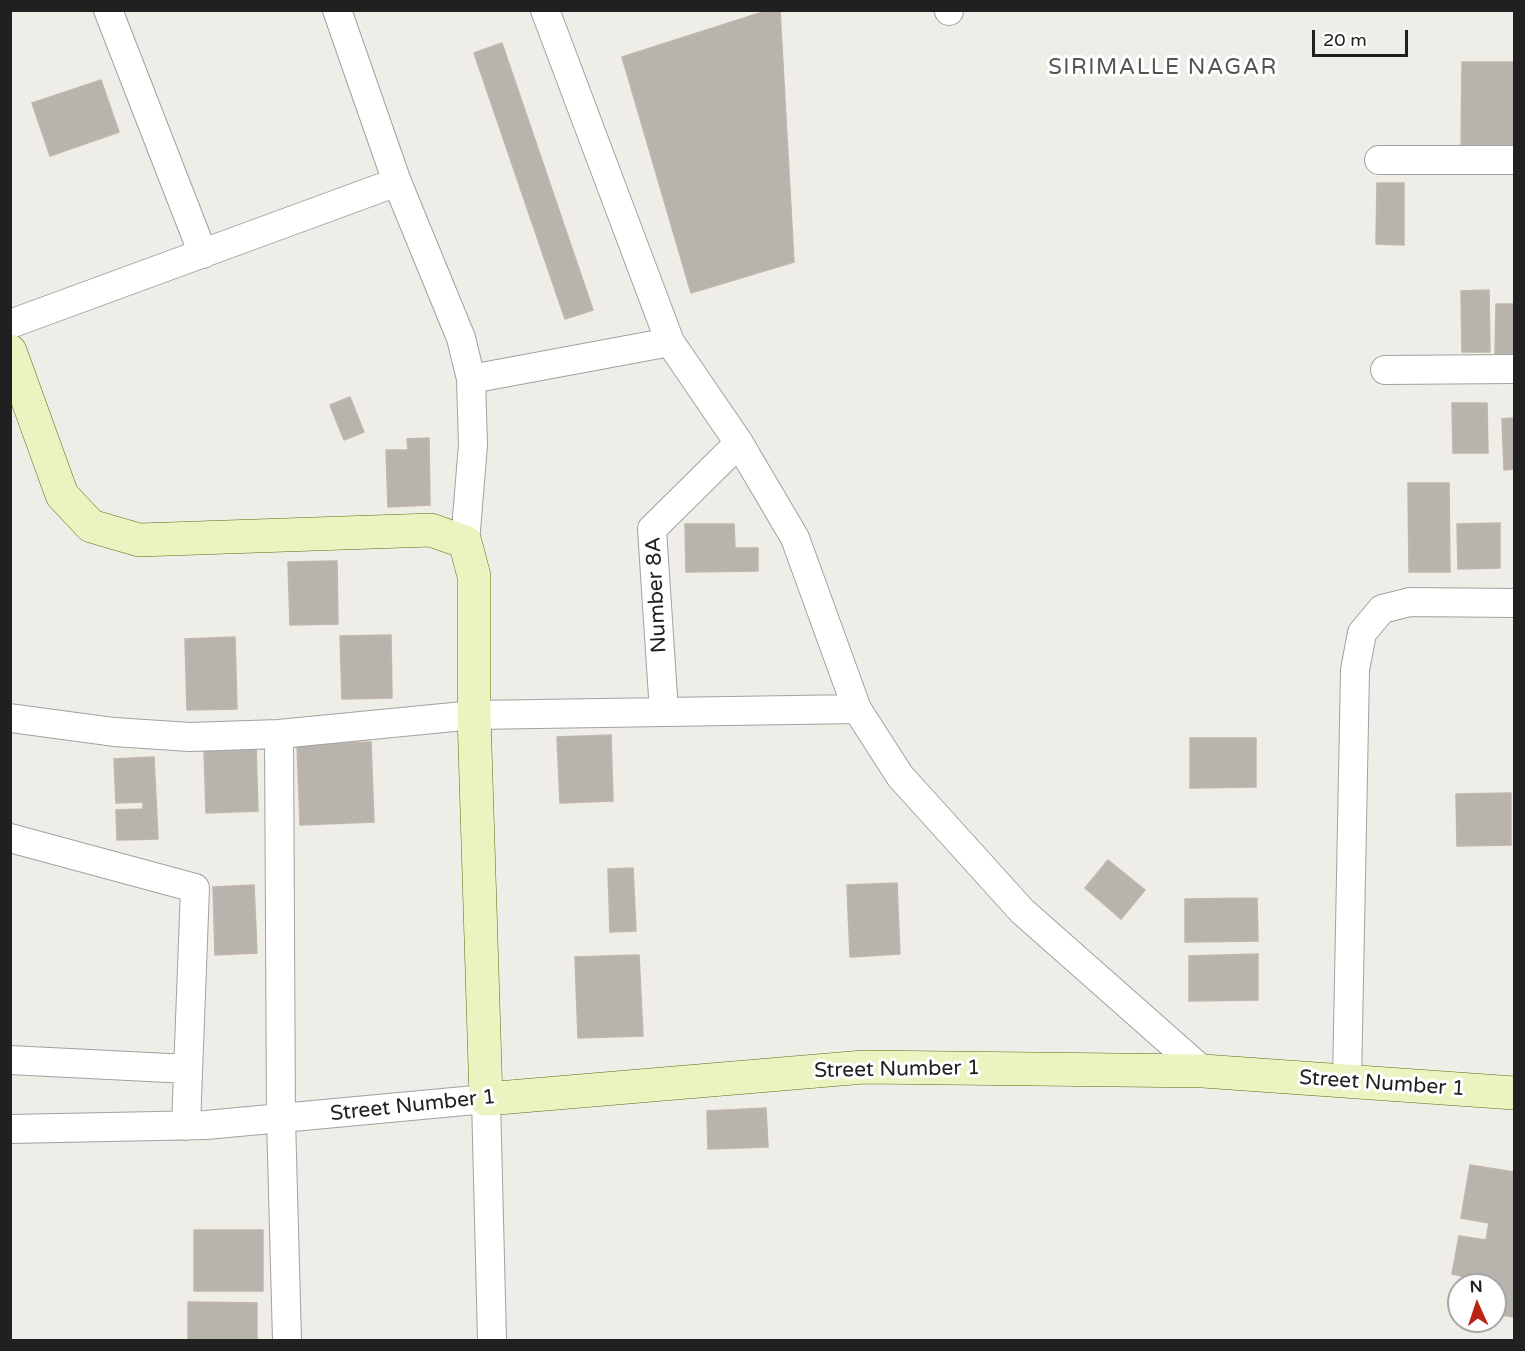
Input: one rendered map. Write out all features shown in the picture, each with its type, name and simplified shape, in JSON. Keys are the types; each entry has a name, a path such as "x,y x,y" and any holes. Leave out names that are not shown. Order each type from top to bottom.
{"street":[{"path":"108,10 203,254"},
{"path":"337,10 397,182 461,338 471,379 473,445 465,542 474,576 474,715 492,1341"},
{"path":"545,10 670,342 739,443 795,538 857,709 900,776 1022,911 1203,1071"},
{"path":"1379,160 1515,160"},
{"path":"10,324 397,182"},
{"path":"471,379 670,342"},
{"path":"10,351 62,495 91,526 139,540 431,530 465,542"},
{"path":"1385,370 1515,369"},
{"name":"Number 8A","path":"664,712 652,529 739,443"},
{"path":"1347,1082 1355,670 1362,633 1382,609 1410,602 1515,603"},
{"path":"10,718 114,732 190,737 279,734 474,715 857,709"},
{"path":"279,734 281,1119 286,1341"},
{"path":"10,838 195,888 186,1126"},
{"path":"10,1060 188,1069"},
{"name":"Street Number 1","path":"10,1129 186,1126 864,1067 1203,1071 1515,1093"}],"building":[{"path":"769,10 780,10 794,262 691,293 622,57"},
{"path":"502,43 593,310 565,319 474,53"},
{"path":"1462,62 1514,62 1514,155 1461,155"},
{"path":"101,80 119,132 50,156 32,103"},
{"path":"1377,183 1404,183 1404,245 1376,244"},
{"path":"1489,290 1490,352 1462,352 1461,291"},
{"path":"1496,304 1514,304 1514,354 1495,354"},
{"path":"350,397 364,432 344,440 330,405"},
{"path":"1452,403 1487,403 1488,453 1453,453"},
{"path":"1514,418 1514,469 1504,470 1502,419"},
{"path":"429,438 430,505 388,507 386,450 408,450 407,439"},
{"path":"1408,483 1449,483 1450,572 1409,572"},
{"path":"1500,523 1500,568 1458,569 1457,524"},
{"path":"685,524 734,524 735,548 758,548 758,571 686,572"},
{"path":"337,561 338,624 290,625 288,562"},
{"path":"391,635 392,698 342,699 340,636"},
{"path":"235,637 237,709 187,710 185,639"},
{"path":"611,735 613,801 560,803 557,737"},
{"path":"1190,738 1256,738 1256,787 1190,788"},
{"path":"371,742 374,822 300,825 297,745"},
{"path":"256,747 258,811 206,813 204,749"},
{"path":"154,757 158,839 117,840 116,810 143,809 143,802 116,803 114,759"},
{"path":"1511,793 1511,845 1457,846 1456,794"},
{"path":"1108,860 1145,890 1121,919 1085,888"},
{"path":"633,868 636,931 610,932 608,869"},
{"path":"897,883 900,954 850,957 847,885"},
{"path":"254,885 257,953 215,955 213,887"},
{"path":"1257,898 1258,941 1185,942 1185,899"},
{"path":"1258,954 1258,1000 1189,1001 1189,956"},
{"path":"639,955 643,1036 578,1038 575,957"},
{"path":"766,1108 768,1147 708,1149 707,1111"},
{"path":"1470,1165 1514,1172 1514,1317 1507,1316 1507,1273 1452,1273 1459,1236 1486,1240 1489,1223 1461,1218"},
{"path":"194,1230 263,1230 263,1291 194,1291"},
{"path":"188,1302 257,1303 257,1340 188,1340"}],"district":[{"name":"SIRIMALLE NAGAR","path":"1163,68"}]}
